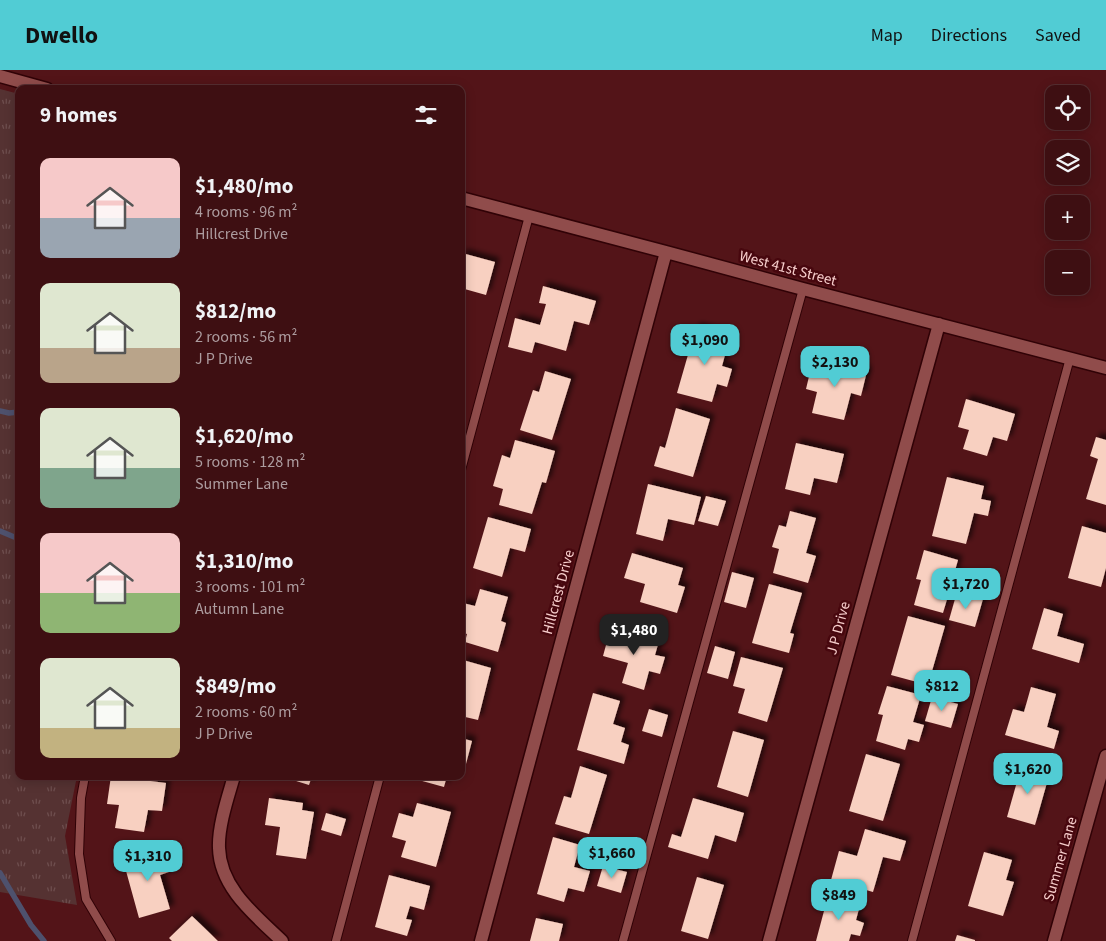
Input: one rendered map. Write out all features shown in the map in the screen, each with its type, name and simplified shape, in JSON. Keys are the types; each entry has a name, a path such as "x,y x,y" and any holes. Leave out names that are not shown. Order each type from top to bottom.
{"street":[{"path":"0,76 33,85"},
{"name":"West 41st Street","path":"465,199 1106,368"},
{"name":"Hillcrest Drive","path":"481,941 666,252"},
{"name":"J P Drive","path":"768,941 939,324"},
{"name":"Summer Lane","path":"1054,941 1106,756"},
{"path":"233,780 222,821 219,848 224,876 246,906 282,941"}],"lane":[{"path":"465,455 529,216"},
{"path":"623,941 803,289"},
{"path":"912,941 1070,358"},
{"path":"84,780 81,798 79,854 86,899 111,941"},
{"path":"336,941 379,780"}],"green space":[{"path":"0,89 15,93 15,780 76,780 65,836 77,905 0,892"}],"building":[{"path":"465,254 495,262 486,295 465,289"},
{"path":"543,286 596,301 589,325 574,321 566,351 535,342 532,353 508,347 515,318 540,325 546,304 539,303"},
{"path":"696,327 730,337 722,366 732,369 727,387 717,384 712,402 677,393"},
{"path":"823,361 867,371 861,396 851,393 844,420 812,413 817,392 806,389 812,364 822,367"},
{"path":"545,371 571,379 552,440 520,430 533,390 539,392"},
{"path":"966,399 1015,414 1007,441 993,437 987,456 963,449 969,430 958,427"},
{"path":"676,408 710,419 693,477 654,466 660,446 665,448"},
{"path":"1096,437 1106,440 1106,505 1086,499 1098,459 1090,456"},
{"path":"515,440 555,451 546,483 542,482 532,514 499,505 503,489 493,486 502,455 510,458"},
{"path":"796,443 844,454 837,483 814,478 810,495 785,489"},
{"path":"947,477 984,486 981,499 991,501 988,516 974,513 966,544 932,536"},
{"path":"648,484 701,497 694,525 668,519 663,541 636,534"},
{"path":"706,496 726,501 718,526 698,521"},
{"path":"790,511 816,518 806,553 816,556 808,583 773,573 779,549 772,547 779,525 786,527"},
{"path":"488,517 531,529 525,552 510,548 502,577 473,568"},
{"path":"1082,526 1106,533 1106,568 1101,587 1068,578"},
{"path":"924,550 958,560 954,574 964,576 959,591 950,589 943,613 914,605 921,580 916,579"},
{"path":"632,553 683,568 678,585 685,587 677,613 640,602 645,584 624,578"},
{"path":"732,572 754,578 746,608 724,602"},
{"path":"769,584 802,593 790,633 794,634 789,653 752,643"},
{"path":"480,589 508,597 501,621 506,623 498,652 465,642 467,634 465,633 465,604 475,606"},
{"path":"957,592 983,599 975,627 949,620"},
{"path":"1044,608 1063,614 1057,636 1084,644 1079,663 1032,649"},
{"path":"908,616 945,626 928,685 891,675"},
{"path":"611,627 659,641 655,655 665,657 660,674 649,671 644,690 622,683 628,663 603,656"},
{"path":"715,646 735,652 728,679 707,673"},
{"path":"741,657 783,668 767,722 738,713 745,689 733,686"},
{"path":"465,661 491,668 478,720 465,717"},
{"path":"887,686 921,695 913,722 924,725 919,742 908,739 905,750 876,741 883,715 878,714"},
{"path":"1031,687 1056,694 1047,727 1059,731 1054,749 1005,735 1013,709 1024,712"},
{"path":"593,693 620,701 613,724 625,728 621,742 629,745 624,764 577,750"},
{"path":"932,697 958,704 951,728 925,721"},
{"path":"649,709 668,715 662,737 642,731"},
{"path":"733,731 764,740 748,797 717,787"},
{"path":"465,739 472,741 465,764"},
{"path":"866,754 900,764 883,821 849,811"},
{"path":"1022,764 1050,772 1035,825 1007,817"},
{"path":"580,766 607,775 589,834 555,824 564,796 571,798"},
{"path":"110,780 142,780 166,783 162,811 148,810 144,832 115,828 119,805 107,804"},
{"path":"293,780 311,780 309,785"},
{"path":"419,780 446,780 444,787"},
{"path":"269,798 303,803 302,810 314,812 306,859 276,855 280,827 265,825"},
{"path":"693,798 744,813 736,842 715,835 708,859 668,847 672,834 681,837"},
{"path":"417,803 451,812 436,867 401,857 406,841 392,837 399,813 413,817"},
{"path":"326,813 346,819 341,836 321,830"},
{"path":"865,829 906,841 900,861 883,857 873,892 831,880 839,851 857,856"},
{"path":"553,837 580,845 574,867 590,871 584,892 568,888 564,902 537,894"},
{"path":"162,849 169,872 160,875 170,909 139,918 123,860"},
{"path":"984,852 1012,860 1006,880 1014,882 1003,916 968,906"},
{"path":"603,866 627,872 621,893 597,886"},
{"path":"389,875 430,886 424,910 410,906 406,919 412,920 407,936 375,927"},
{"path":"697,877 724,885 708,939 681,931"},
{"path":"828,896 860,905 856,920 864,923 860,936 851,934 849,941 816,941"},
{"path":"192,916 218,941 172,941 169,938"},
{"path":"536,918 563,924 559,941 530,941"},
{"path":"957,935 975,940 975,941 955,941"}],"waterway":[{"path":"0,411 15,412"},
{"path":"0,531 15,537"},
{"path":"0,873 31,925 44,941"}]}
